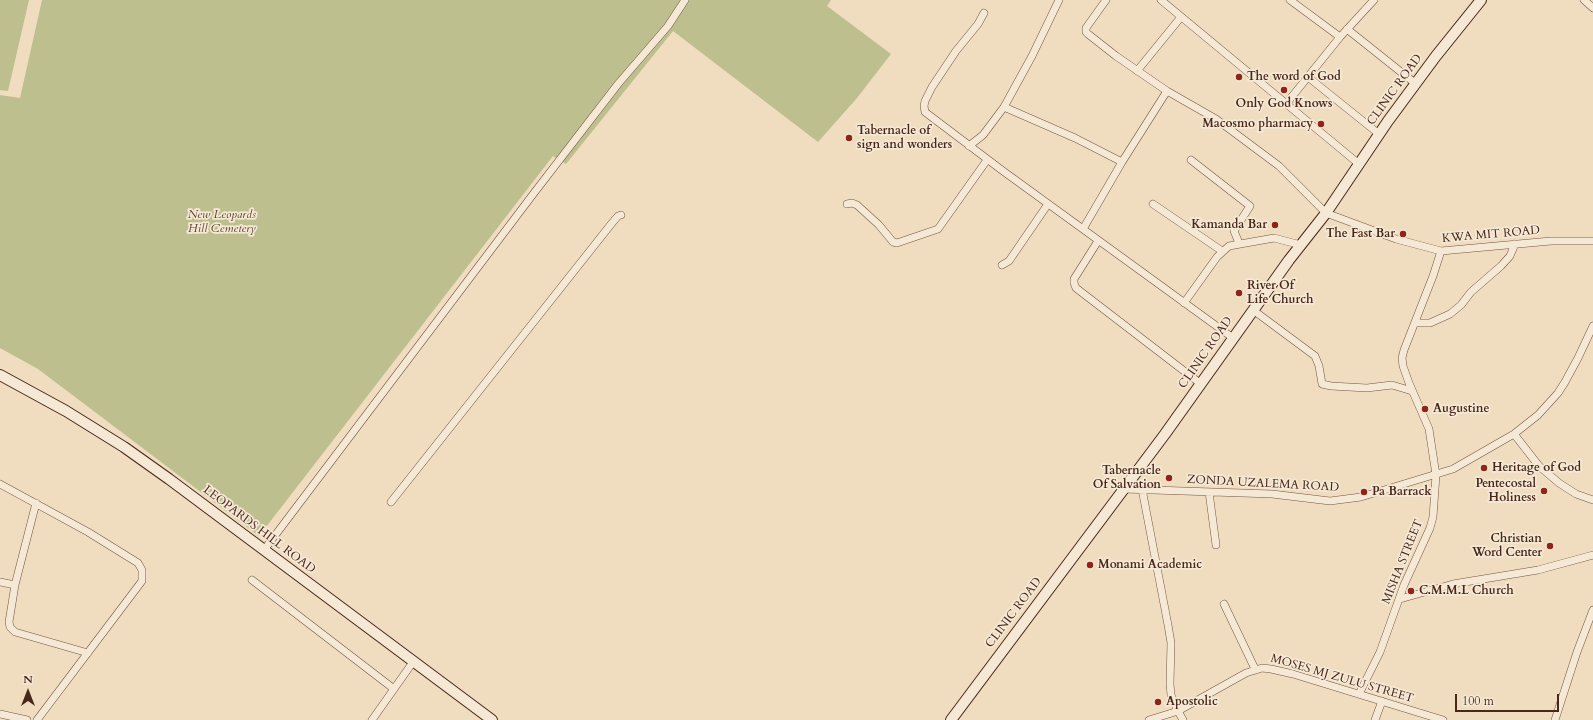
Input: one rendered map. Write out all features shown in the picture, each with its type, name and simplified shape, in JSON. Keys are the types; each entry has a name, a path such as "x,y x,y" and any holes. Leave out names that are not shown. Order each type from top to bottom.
{"street":[{"path":"264,550 534,193 618,84 668,26 685,0"},
{"path":"969,146 983,135 1004,106 1032,56 1059,0"},
{"path":"1106,0 1086,28 1086,32 1101,45 1137,71 1167,91 1216,119 1279,166 1326,213"},
{"path":"1161,0 1359,164"},
{"path":"1290,0 1340,37"},
{"path":"1286,104 1340,37 1374,0"},
{"name":"CLINIC ROAD","path":"951,720 1124,489 1253,310 1326,213 1379,134 1436,56 1481,0"},
{"path":"1584,0 1593,8"},
{"path":"984,14 978,24 956,51 932,87 924,106 925,112 987,160 1233,338"},
{"path":"1137,71 1181,17"},
{"path":"1347,29 1416,84"},
{"path":"1308,77 1379,134"},
{"path":"1083,229 1122,162 1167,91"},
{"path":"1004,106 1075,138 1122,162"},
{"path":"847,204 852,203 857,205 879,225 893,242 897,243 938,229 987,160"},
{"path":"1191,160 1250,206 1234,231 1239,243"},
{"path":"1002,265 1009,261 1048,204"},
{"path":"1153,204 1222,251"},
{"name":"KWA MIT ROAD","path":"1326,213 1396,239 1441,252 1551,241 1593,241"},
{"path":"391,502 612,223 621,214"},
{"path":"1184,303 1222,251 1229,246 1239,243 1274,238 1301,245"},
{"path":"1098,241 1074,279 1076,288 1200,384"},
{"path":"1415,323 1430,323 1450,314 1461,305 1471,292 1501,266 1510,256 1515,244"},
{"name":"MISHA STREET","path":"1359,694 1380,652 1418,551 1430,528 1434,505 1436,475 1429,429 1412,391 1403,366 1402,358 1441,252"},
{"path":"1253,310 1315,356 1320,366 1322,384 1367,388 1392,385 1412,391"},
{"name":"ZONDA UZALEMA ROAD","path":"1124,489 1272,494 1330,501 1348,500 1361,497 1436,475 1471,460 1514,434 1538,415 1558,393 1578,358 1593,326"},
{"name":"LEOPARDS HILL ROAD","path":"0,375 66,411 124,447 492,720"},
{"path":"1514,434 1539,466 1555,480 1576,494 1593,500"},
{"path":"0,484 88,532 138,563 142,570 142,581 38,720"},
{"path":"1142,489 1171,643 1171,695 1183,720"},
{"path":"1209,492 1216,545"},
{"path":"36,503 15,585 9,622 10,627 15,632 88,653"},
{"path":"1400,599 1453,584 1538,570 1593,555"},
{"path":"252,580 394,689"},
{"path":"0,582 15,585"},
{"path":"1224,604 1255,669"},
{"path":"1555,720 1577,652 1593,610"},
{"path":"372,720 413,662"},
{"name":"MOSES MJ ZULU STREET","path":"1149,720 1178,711 1255,669 1271,669 1443,720"},
{"path":"1375,720 1382,701"},
{"path":"0,714 27,720"}],"green space":[{"path":"0,0 29,0 8,91 0,90"},
{"name":"New Leopards Hill Cemetery","path":"42,0 831,0 827,6 891,54 857,98 818,142 673,31 566,164 553,156 259,536 38,369 0,348 0,95 20,98"}],"place":[{"name":"The word of God","path":"1239,77"},
{"name":"Only God Knows","path":"1284,90"},
{"name":"Macosmo pharmacy","path":"1321,124"},
{"name":"Tabernacle of sign and wonders","path":"849,138"},
{"name":"Kamanda Bar","path":"1275,225"},
{"name":"The Fast Bar","path":"1403,234"},
{"name":"River Of Life Church","path":"1239,293"},
{"name":"Augustine","path":"1425,409"},
{"name":"Heritage of God","path":"1484,468"},
{"name":"Tabernacle Of Salvation","path":"1169,478"},
{"name":"Pentecostal Holiness","path":"1544,491"},
{"name":"Pa Barrack","path":"1364,492"},
{"name":"Christian Word Center","path":"1550,546"},
{"name":"Monami Academic","path":"1090,565"},
{"name":"C.M.M.L Church","path":"1411,591"},
{"name":"Apostolic","path":"1158,702"}]}
